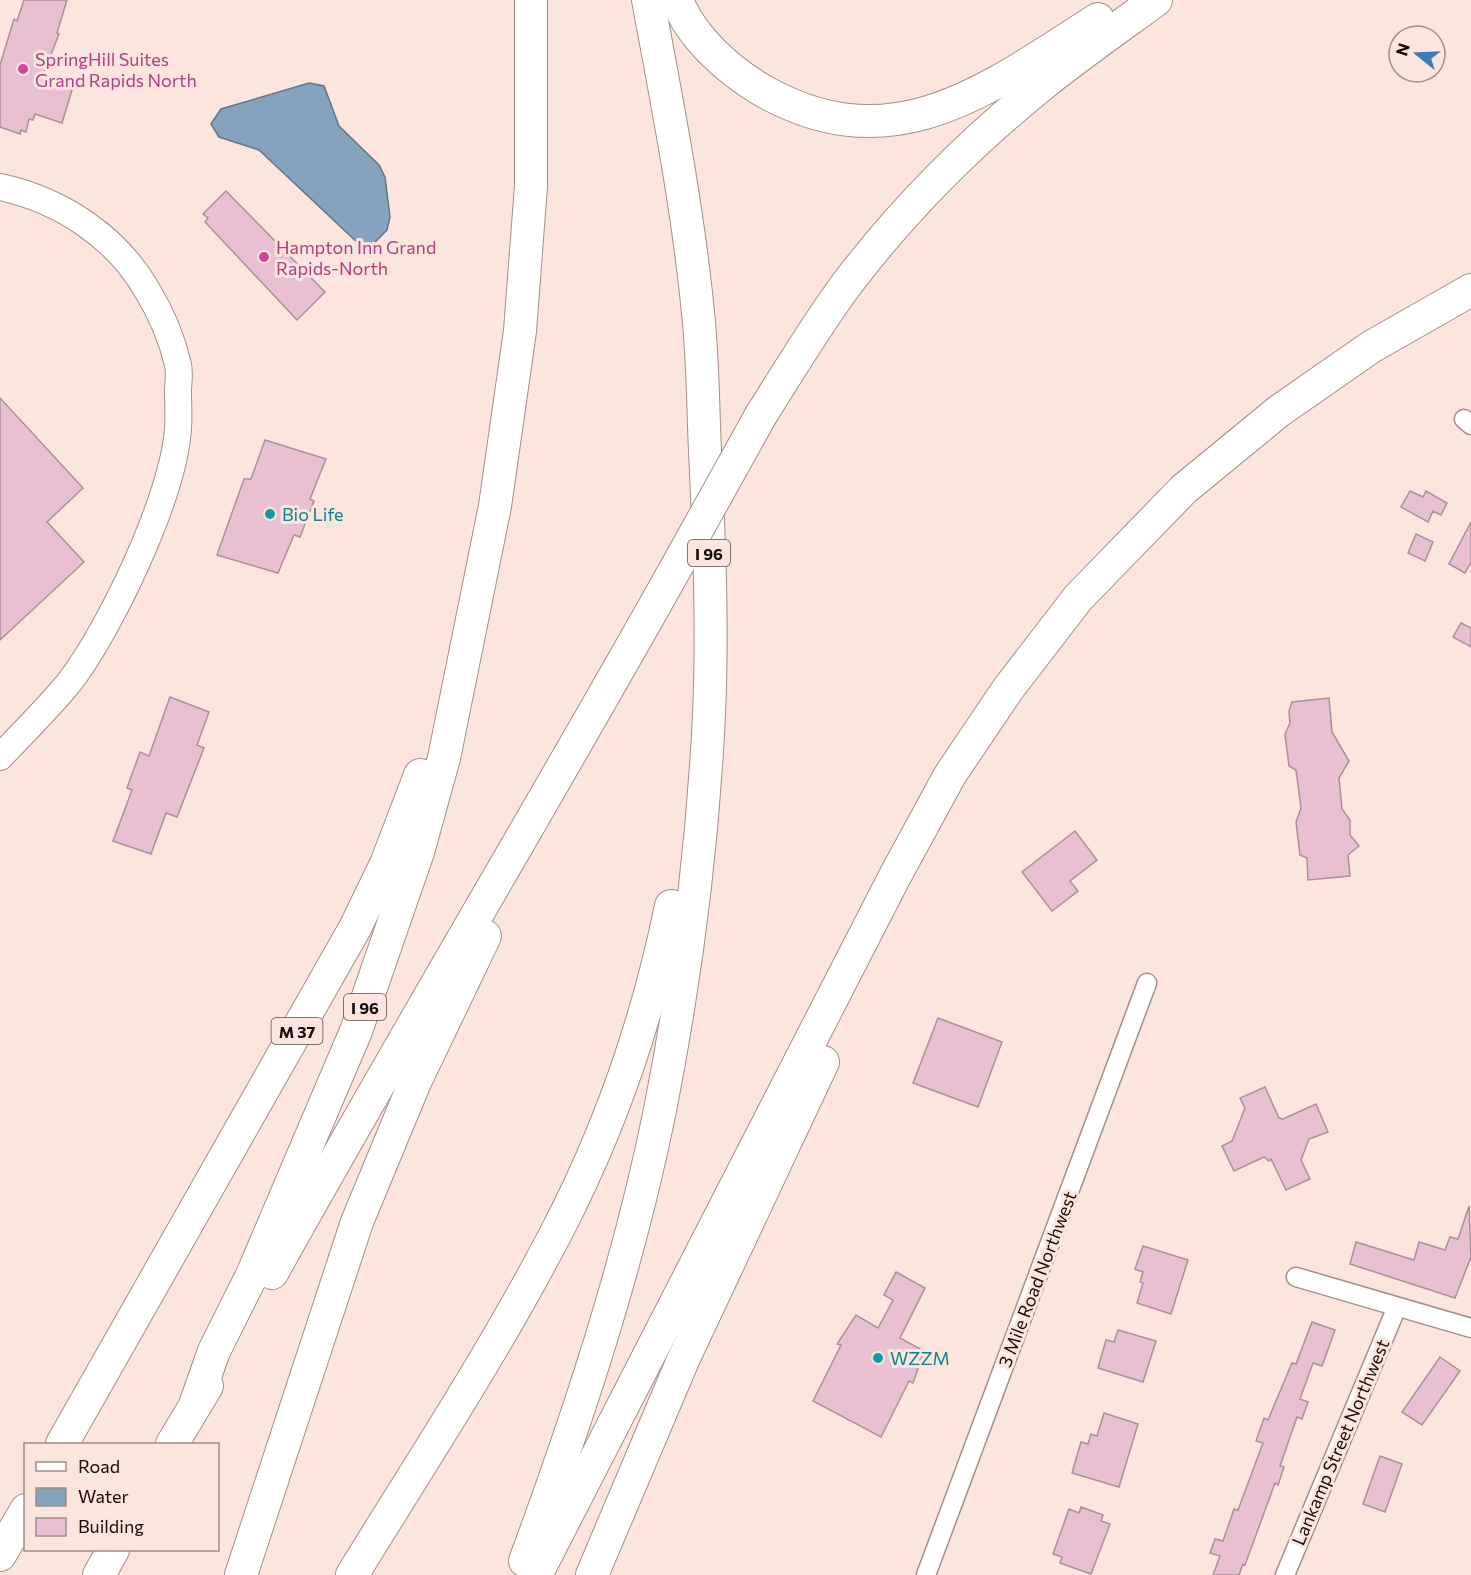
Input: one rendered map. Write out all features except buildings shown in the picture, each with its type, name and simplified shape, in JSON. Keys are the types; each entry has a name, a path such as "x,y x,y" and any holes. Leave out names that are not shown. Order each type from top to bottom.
{"highway":[{"name":"I 96","path":"173,1443 196,1402 214,1352 252,1275 313,1136 382,960 418,852 444,758 505,447 521,320 531,186 531,0"},
{"name":"I 96","path":"520,1575 594,1359 631,1232 660,1108 696,863 709,714 710,551 699,324 678,156 648,0"},
{"path":"677,0 702,40 749,82 786,103 815,113 876,121 925,114 973,97 1101,18 1137,0"},
{"path":"196,1402 222,1363 348,1134 540,806 761,415 812,334 847,285 926,193 990,130 1044,83 1156,0"},
{"path":"536,1575 895,876 950,775 1008,689 1078,598 1184,489 1279,411 1371,347 1471,290"},
{"name":"M 37","path":"63,1443 360,917 386,864 414,794 478,594"},
{"path":"352,1575 516,1308 556,1234 615,1101 663,945 709,714"},
{"path":"592,1575 683,1360 914,871 950,775"},
{"path":"241,1575 357,1222 427,1055 524,856 540,806"},
{"path":"0,1555 24,1513"},
{"path":"99,1575 112,1551"}],"street":[{"path":"0,187 30,193 64,208 134,266 163,317 178,366 178,419 166,484 141,551 108,621 69,683 0,757"},
{"name":"3 Mile Road Northwest","path":"926,1575 1147,983"},
{"path":"1296,1277 1471,1328"},
{"name":"Lankamp Street Northwest","path":"1285,1575 1396,1308"}],"water":[{"path":"309,83 324,86 339,126 379,165 385,177 390,217 387,230 374,243 361,246 259,150 219,137 211,124 221,109"}],"place":[{"name":"SpringHill Suites Grand Rapids North","path":"23,69"},
{"name":"Hampton Inn Grand Rapids-North","path":"264,257"},
{"name":"Bio Life","path":"270,514"},
{"name":"WZZM","path":"878,1358"}]}
